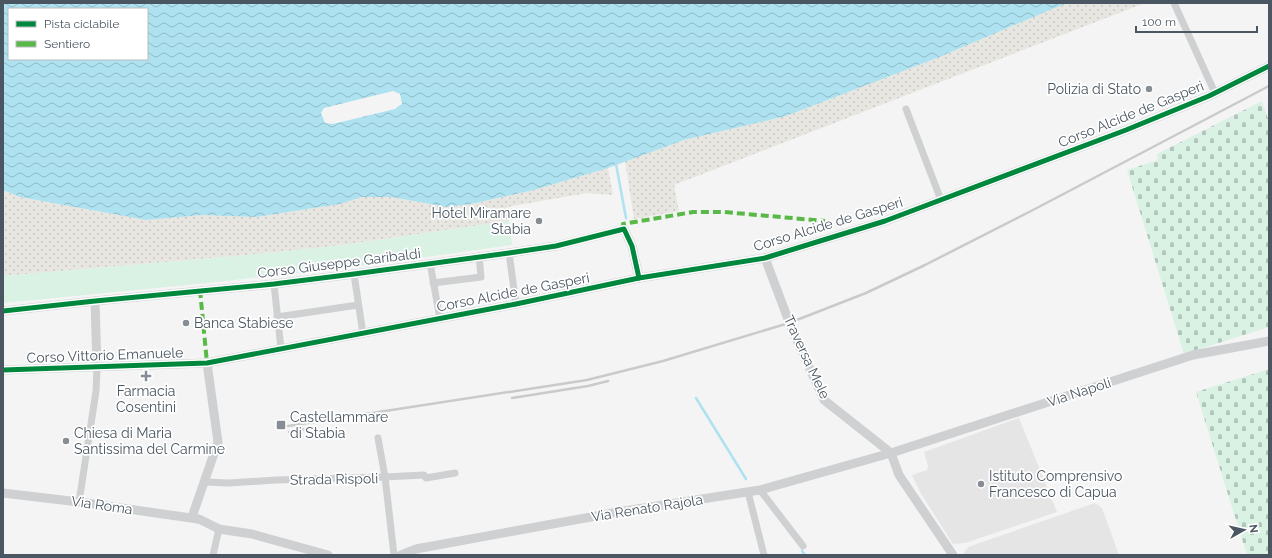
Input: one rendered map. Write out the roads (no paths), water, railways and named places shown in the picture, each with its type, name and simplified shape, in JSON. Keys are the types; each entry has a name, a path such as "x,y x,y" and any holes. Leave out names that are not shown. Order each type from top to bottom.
{"street":[{"path":"1174,3 1215,93"},
{"name":"Corso Alcide de Gasperi","path":"207,364 516,304 640,278 765,258 885,221 1126,130 1215,93 1269,66"},
{"path":"906,109 941,200"},
{"name":"Corso Giuseppe Garibaldi","path":"3,311 274,284 354,274 556,246 624,229 632,246 640,278"},
{"path":"509,253 516,304"},
{"path":"433,283 481,277 480,256"},
{"name":"Traversa Mele","path":"765,258 791,327 824,400 891,453"},
{"path":"430,263 440,319"},
{"path":"354,274 363,334"},
{"path":"274,284 281,349"},
{"path":"79,502 96,391 97,368 95,301"},
{"path":"277,317 358,305"},
{"name":"Via Napoli","path":"891,453 1193,355 1269,341"},
{"path":"196,518 205,482 218,442 207,364"},
{"name":"Corso Vittorio Emanuele","path":"3,370 207,364"},
{"path":"378,438 385,477 424,475 426,478 454,472"},
{"path":"891,453 899,475 953,555"},
{"name":"Via Renato Rajola","path":"395,555 401,555 416,549 618,512 760,490 891,453"},
{"name":"Strada Rispoli","path":"205,482 229,483 385,477 395,555"},
{"path":"760,490 803,546"},
{"path":"748,492 764,555"},
{"name":"Via Roma","path":"3,493 196,518 218,529 252,534 328,555"},
{"path":"213,555 218,529"}],"water":[{"path":"3,3 1068,3 937,58 786,116 684,140 608,168 534,190 471,204 447,207 391,197 362,197 340,204 256,217 202,215 146,220 20,197 3,190"}],"waterway":[{"path":"616,164 626,218"},
{"path":"696,398 746,479"},
{"path":"802,551 805,555"}],"railway":[{"path":"288,426 587,380 663,361 789,323 866,293 925,265 1269,86"},
{"path":"512,398 588,386 608,381"},
{"path":"289,432 312,428"}],"place":[{"name":"Polizia di Stato","path":"1149,89"},
{"name":"Hotel Miramare Stabia","path":"539,221"},
{"name":"Banca Stabiese","path":"186,323"},
{"name":"Farmacia Cosentini","path":"146,376"},
{"name":"Castellammare di Stabia","path":"281,425"},
{"name":"Chiesa di Maria Santissima del Carmine","path":"66,441"},
{"name":"Istituto Comprensivo Francesco di Capua","path":"981,484"}]}
